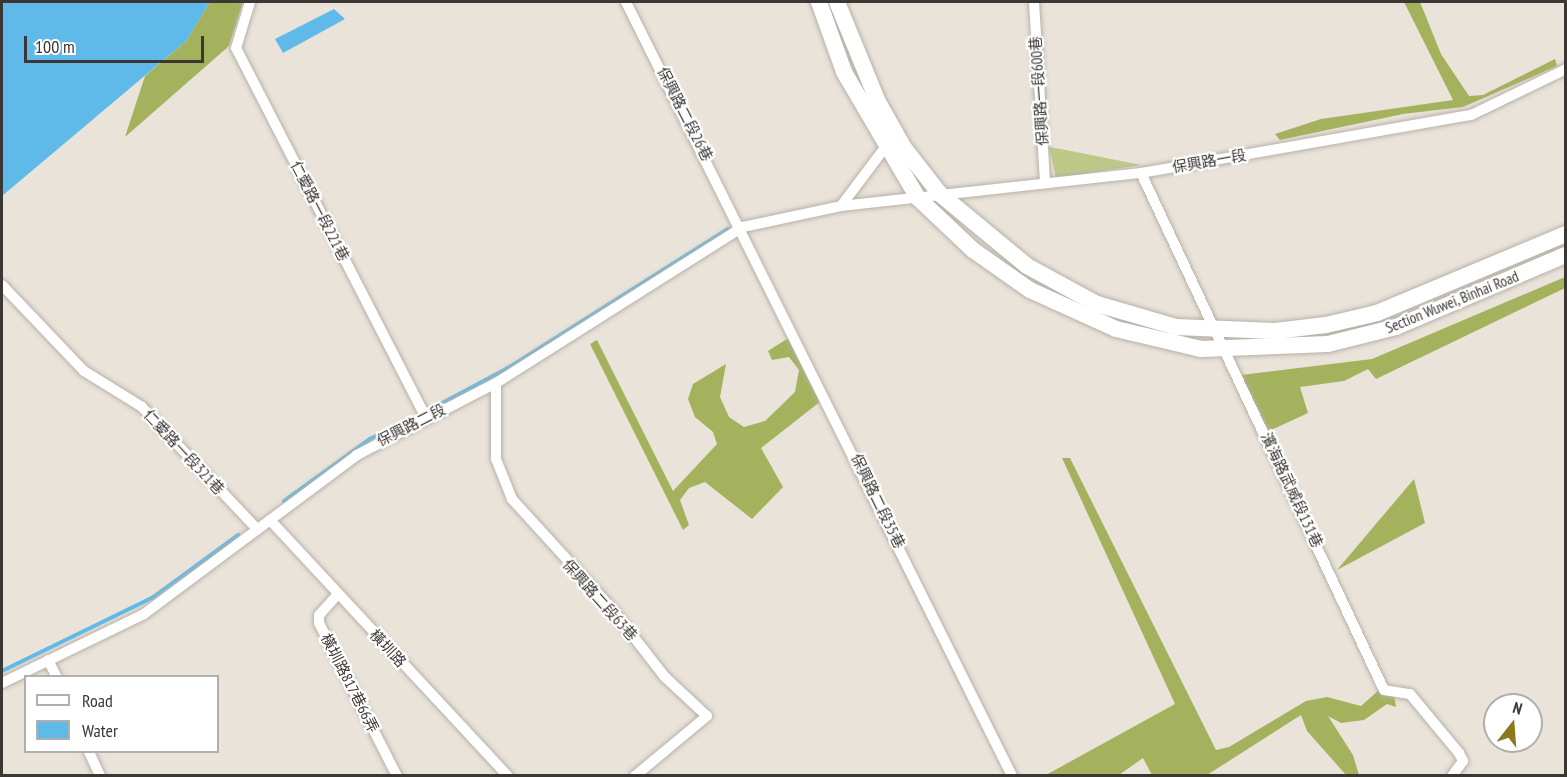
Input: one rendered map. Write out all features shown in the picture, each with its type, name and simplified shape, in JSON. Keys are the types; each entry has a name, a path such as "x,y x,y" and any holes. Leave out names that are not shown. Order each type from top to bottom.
{"main road":[{"name":"Section Wuwei, Binhai Road","path":"819,2 844,72 884,149 918,198 973,250 1057,305 1142,337 1228,350 1306,346 1366,335 1566,255"},
{"name":"Section Wuwei, Binhai Road","path":"837,2 878,102 904,148 940,194 1062,288 1134,316 1219,330 1326,325 1377,313 1449,286 1566,234"}],"street":[{"name":"仁愛路一段221巷","path":"250,2 236,48 426,417"},
{"name":"保興路二段26巷","path":"627,2 743,227"},
{"name":"保興路一段600巷","path":"1034,2 1045,180"},
{"name":"保興路一段","path":"841,206 1045,180 1142,173 1471,115 1566,69"},
{"path":"841,206 884,149"},
{"name":"濱海路武威段131巷","path":"1142,173 1219,330 1384,690 1410,694 1459,753 1463,761 1452,776"},
{"name":"保興路二段","path":"2,682 144,614 357,455 426,417 496,383 743,227 841,206"},
{"name":"保興路二段35巷","path":"743,227 1012,776"},
{"name":"仁愛路一段321巷","path":"2,285 84,371 142,407 257,528"},
{"name":"保興路二段63巷","path":"496,383 496,459 512,499 612,609 665,677 707,716 635,776"},
{"name":"橫圳路","path":"270,520 508,776"},
{"name":"橫圳路817巷66弄","path":"338,594 319,615 319,623 397,776"},
{"path":"48,660 56,675"},
{"path":"89,753 100,776"}],"green space":[{"path":"210,2 243,2 229,46 125,137 145,76 186,41"},
{"path":"1404,2 1420,2 1441,54 1469,96 1483,95 1555,59 1557,66 1463,107 1403,114 1280,140 1275,134 1321,119 1453,100"},
{"path":"1049,147 1061,149 1141,165 1056,178"},
{"path":"1565,277 1565,288 1376,379 1368,369 1344,381 1300,387 1308,413 1269,431 1241,375 1372,359"},
{"path":"793,335 821,401 761,448 783,487 752,519 705,482 689,488 680,500 689,525 683,530 590,344 597,340 673,491 717,444 713,432 695,417 688,399 693,384 726,364 720,397 729,417 744,427 765,421 795,392 799,370 789,357 772,360 768,351"},
{"path":"1062,458 1070,458 1216,750 1229,747 1306,701 1327,697 1361,706 1379,690 1394,694 1396,707 1387,704 1364,720 1341,723 1328,716 1353,755 1359,775 1346,775 1307,731 1301,715 1207,775 1152,775 1143,758 1119,775 1044,776 1175,704"},
{"path":"1414,479 1425,523 1337,570"}],"water":[{"path":"2,2 210,2 186,41 2,196"},
{"path":"334,9 345,19 283,53 275,39"}],"waterway":[{"path":"433,408 508,368 728,229"},
{"path":"284,501 370,439 414,417"},
{"path":"2,671 152,598 238,535"}]}
